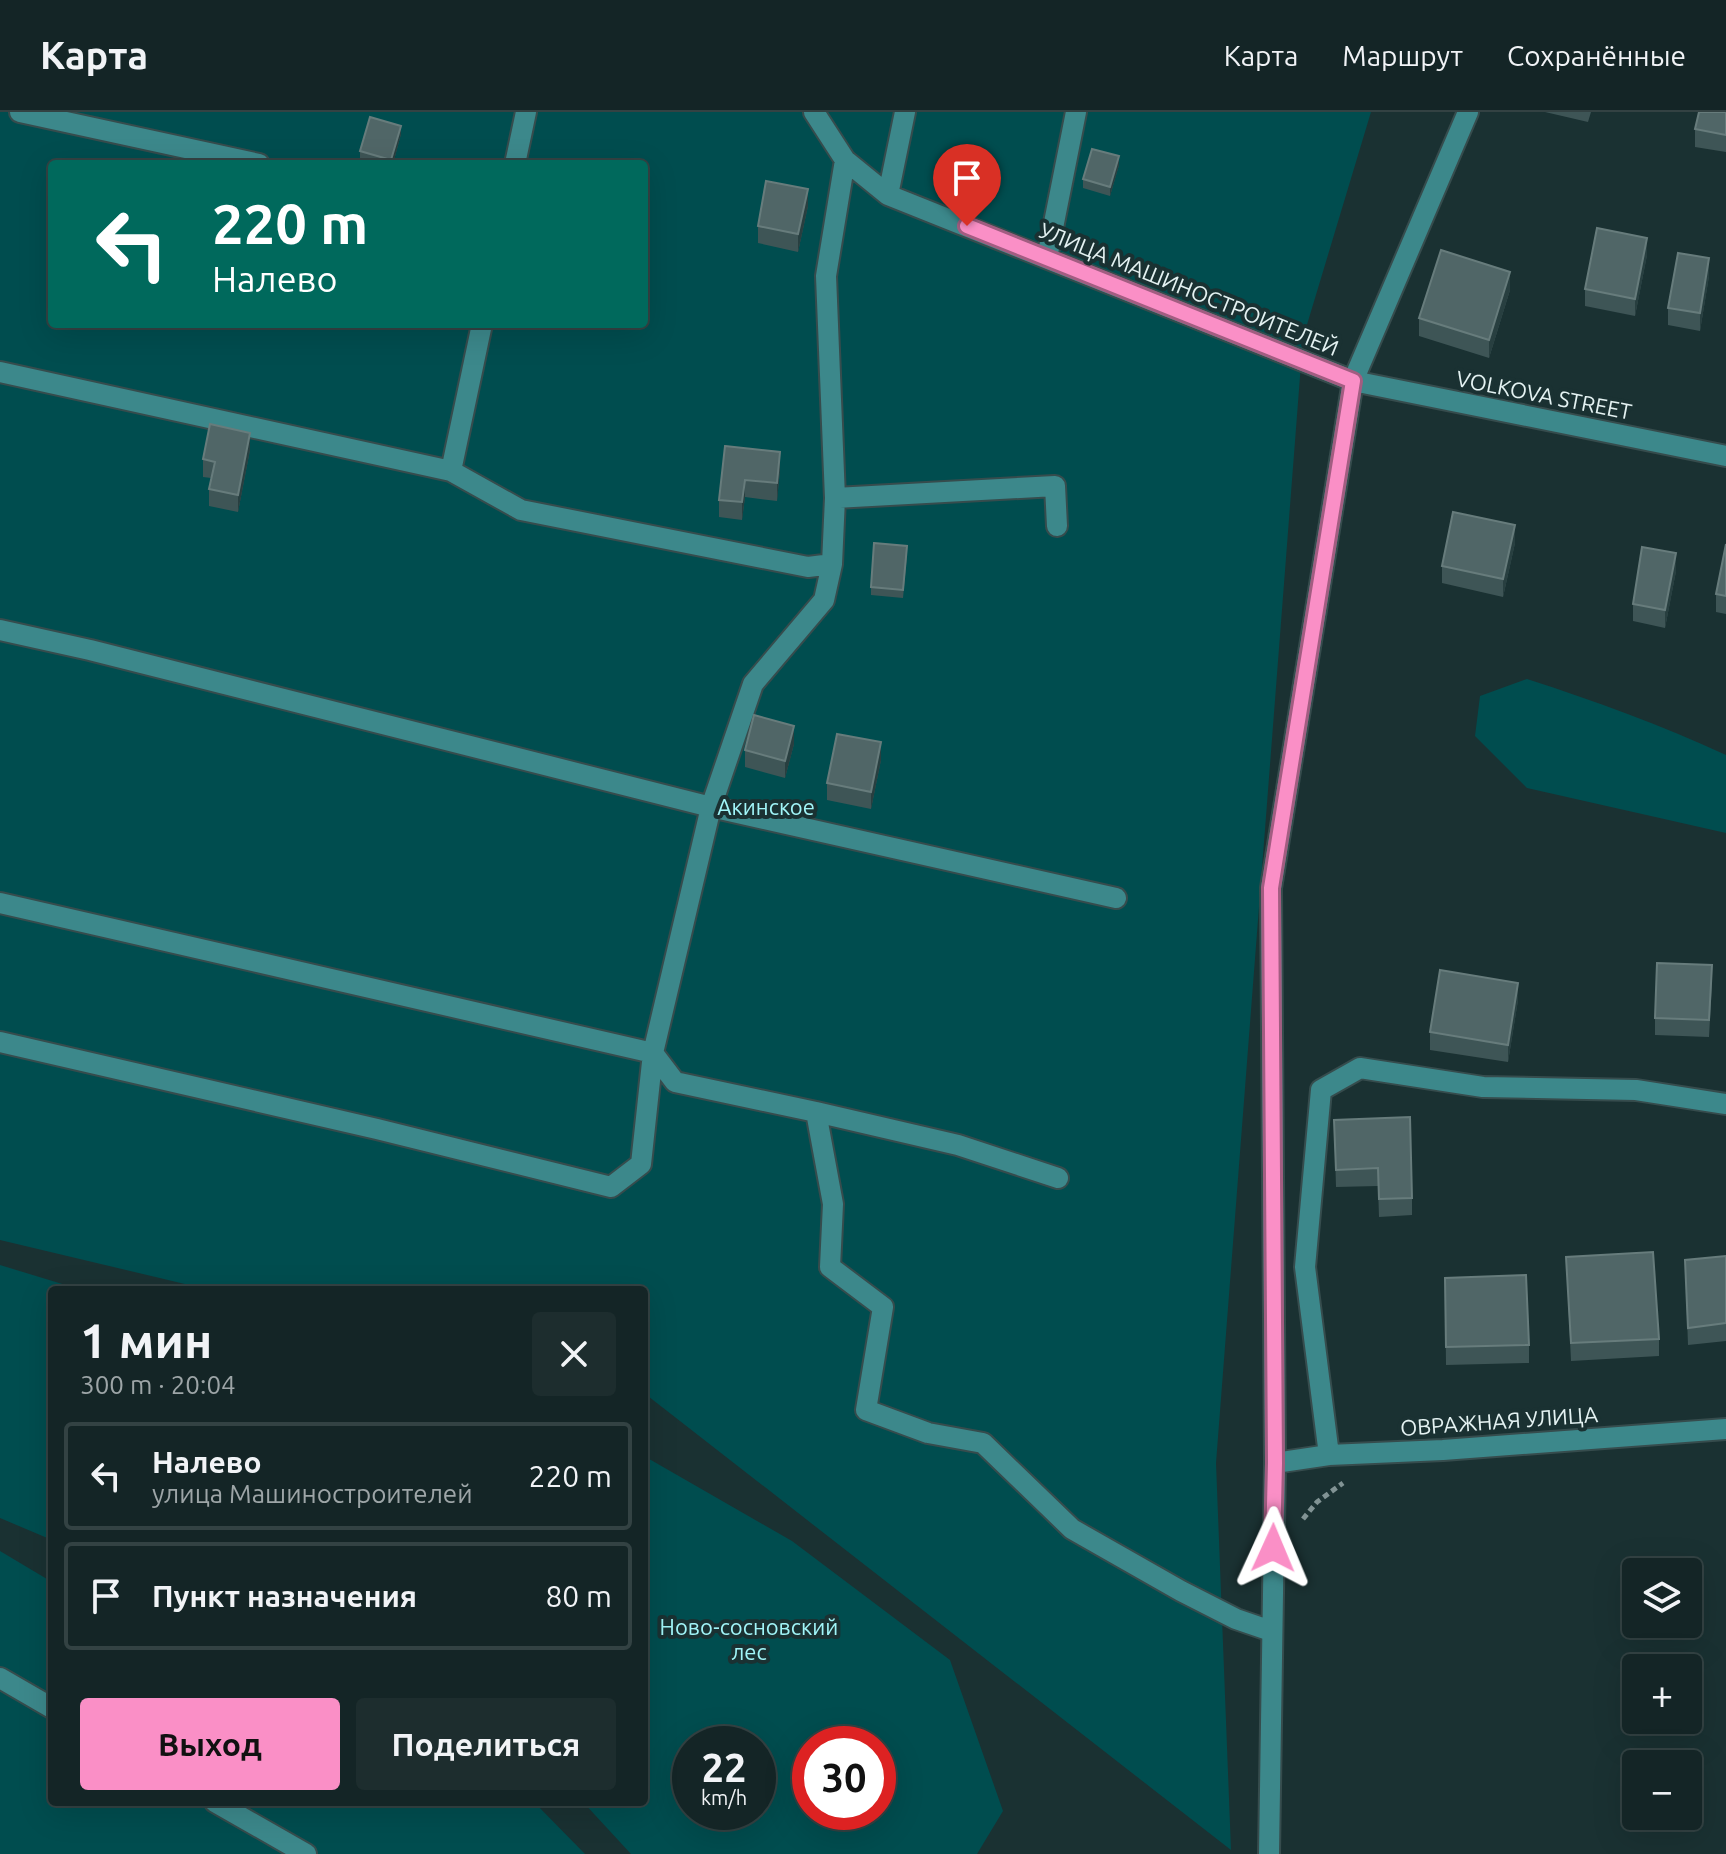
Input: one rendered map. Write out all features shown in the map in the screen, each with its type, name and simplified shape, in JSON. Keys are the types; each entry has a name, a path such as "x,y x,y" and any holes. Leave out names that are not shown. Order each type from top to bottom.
{"street":[{"path":"20,112 241,160"},
{"path":"516,160 526,112"},
{"name":"УЛИЦА МАШИНОСТРОИТЕЛЕЙ","path":"814,112 845,160 888,195 1353,381"},
{"path":"888,195 905,112"},
{"path":"1047,258 1076,112"},
{"path":"1269,1854 1275,1463 1271,888 1353,381 1468,112"},
{"path":"0,1042 377,1129 611,1187 641,1164 653,1053 711,807 753,684 824,600 832,564 835,498 826,276 845,160"},
{"path":"451,471 481,328"},
{"path":"0,372 451,471 521,510 808,567 832,564"},
{"name":"VOLKOVA STREET","path":"1353,381 1726,456"},
{"path":"835,498 1055,486 1057,526"},
{"path":"0,630 711,807 1116,898"},
{"path":"0,903 653,1053 675,1082 958,1145 1058,1178"},
{"path":"1329,1455 1305,1267 1321,1090 1360,1068 1483,1087 1636,1090 1726,1104"},
{"path":"816,1112 833,1204 830,1267 883,1307 866,1410 928,1433 983,1443 1072,1529 1181,1591 1236,1619 1271,1631"},
{"name":"ОВРАЖНАЯ УЛИЦА","path":"1275,1463 1329,1455 1443,1450 1726,1429"},
{"path":"0,1678 48,1706"},
{"path":"222,1806 306,1854"}],"path":[{"path":"1299,1524 1317,1502 1346,1481"}],"green space":[{"name":"Акинское","path":"0,112 1371,112 1303,338 1216,1463 1231,1850 648,1396 648,1286 193,1286 0,1240"},
{"path":"1527,679 1628,714 1726,755 1726,833 1527,788 1475,736 1480,696"},
{"path":"0,1265 69,1286 48,1286 48,1538 0,1518"},
{"name":"Ново-сосновский лес","path":"648,1458 792,1541 950,1660 1003,1811 977,1854 631,1854 587,1806 648,1806"},
{"path":"0,1551 48,1580 48,1806 538,1806 585,1854 0,1854"}],"building":[{"path":"1699,112 1726,112 1726,135 1695,129"},
{"path":"370,117 401,126 391,160 360,151"},
{"path":"1092,149 1119,156 1110,187 1083,179"},
{"path":"766,181 808,189 798,234 758,226"},
{"path":"1597,228 1647,238 1635,299 1585,289"},
{"path":"1441,250 1510,272 1489,340 1419,318"},
{"path":"1678,253 1709,258 1700,313 1668,308"},
{"path":"210,424 250,433 238,495 209,489 215,462 203,459"},
{"path":"725,446 780,452 777,483 745,480 742,502 719,500"},
{"path":"1453,512 1515,525 1503,579 1442,566"},
{"path":"874,543 907,546 903,590 871,587"},
{"path":"1726,544 1726,596 1716,594"},
{"path":"1642,547 1676,553 1665,610 1633,604"},
{"path":"754,715 794,726 785,761 745,750"},
{"path":"837,734 881,742 871,792 827,783"},
{"path":"1657,963 1712,965 1709,1020 1655,1018"},
{"path":"1440,970 1518,983 1508,1045 1430,1032"},
{"path":"1410,1117 1412,1198 1379,1199 1378,1168 1336,1170 1334,1120"},
{"path":"1653,1252 1659,1339 1571,1343 1566,1257"},
{"path":"1726,1256 1726,1323 1688,1328 1685,1260"},
{"path":"1526,1275 1529,1345 1446,1347 1445,1278"}],"route":[{"path":"967,226 1353,381 1271,888 1273,1548"}]}
